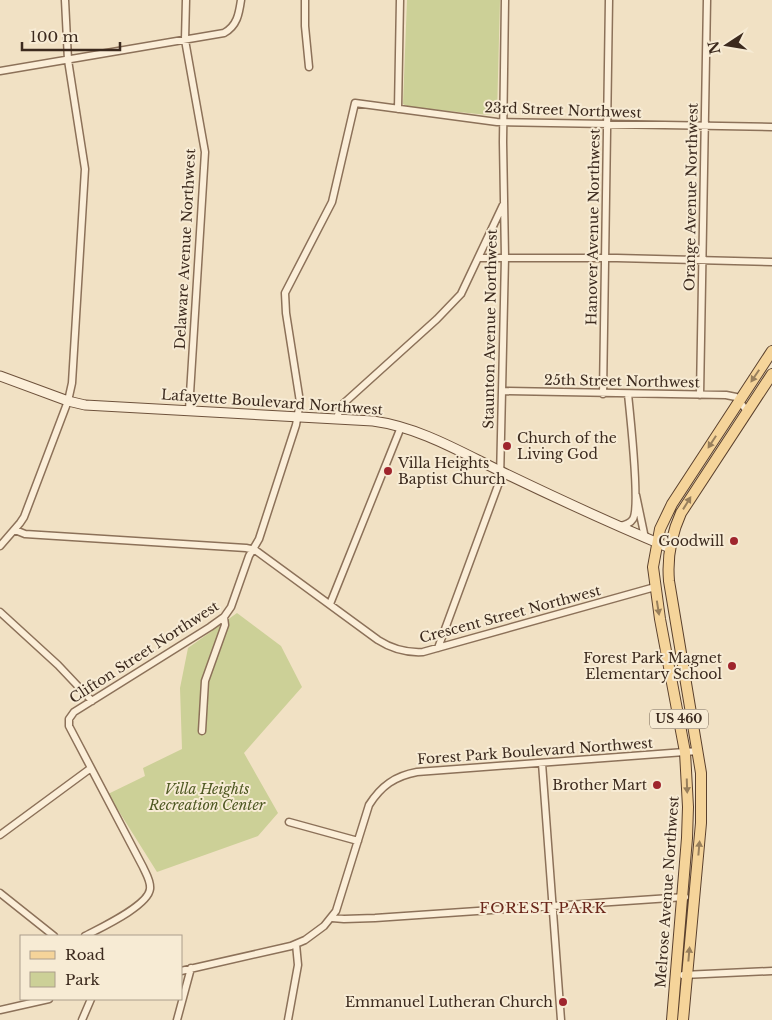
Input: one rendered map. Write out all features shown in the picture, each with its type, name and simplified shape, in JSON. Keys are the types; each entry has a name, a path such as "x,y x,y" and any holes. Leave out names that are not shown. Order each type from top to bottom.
{"main road":[{"name":"Melrose Avenue Northwest","path":"672,1020 688,807 685,752 653,567 663,521 672,504 772,351"},
{"name":"Melrose Avenue Northwest","path":"683,1020 702,800 698,751 669,581 670,548 676,523 681,513 772,374"},
{"name":"Lafayette Boulevard Northwest","path":"0,376 68,401 85,405 373,421 401,427 442,442 500,471 670,548"},
{"path":"759,394 769,388 772,383"}],"street":[{"path":"0,546 24,517 68,401 72,383 85,169 68,60 65,0"},
{"name":"Delaware Avenue Northwest","path":"186,0 185,40 204,152 190,410"},
{"path":"0,71 224,33 229,31 236,21 241,0"},
{"path":"305,0 305,26 309,67"},
{"path":"398,109 400,0"},
{"name":"Staunton Avenue Northwest","path":"438,648 500,480 505,257 503,122 505,0"},
{"name":"Hanover Avenue Northwest","path":"603,394 609,0"},
{"name":"Orange Avenue Northwest","path":"700,395 707,0"},
{"name":"23rd Street Northwest","path":"355,104 465,119 503,122 772,127"},
{"name":"Clifton Street Northwest","path":"91,768 69,726 69,719 74,712 224,617 231,608 253,549 259,539 298,416 300,402 286,313 285,294 332,202 355,104"},
{"path":"337,419 340,407 452,304 466,286 504,204"},
{"path":"480,258 605,258 772,262"},
{"name":"25th Street Northwest","path":"503,391 734,396 739,401"},
{"path":"619,526 628,524 633,519 635,491 628,394"},
{"path":"739,401 747,411"},
{"path":"330,604 401,427"},
{"path":"635,491 640,505 645,538"},
{"name":"Crescent Street Northwest","path":"15,530 25,534 253,549 366,632 395,649 414,652 438,648 655,587"},
{"path":"0,612 58,665 92,701"},
{"path":"202,732 205,681 224,625 224,617"},
{"name":"Forest Park Boulevard Northwest","path":"182,971 296,944 313,935 332,918 341,899 369,805 379,791 396,778 417,772 698,751"},
{"path":"542,763 561,1020"},
{"path":"0,835 91,768 143,867 150,886 144,901 87,935"},
{"path":"290,822 358,841"},
{"path":"0,893 53,935"},
{"path":"332,918 375,918 694,897"},
{"path":"288,1020 298,966 296,944"},
{"path":"182,999 191,968"},
{"path":"676,975 772,971"},
{"path":"0,1010 45,1000"},
{"path":"82,1020 90,1000"},
{"path":"176,1020 182,1000"}],"green space":[{"path":"407,0 500,0 497,114 488,115 409,107 403,104"},
{"name":"Villa Heights Recreation Center","path":"237,613 281,646 302,687 244,753 278,813 258,836 157,872 108,794 145,776 143,768 182,749 180,688 188,648"}],"place":[{"name":"Church of the Living God","path":"507,446"},
{"name":"Villa Heights Baptist Church","path":"388,471"},
{"name":"Goodwill","path":"734,541"},
{"name":"Forest Park Magnet Elementary School","path":"732,666"},
{"name":"Brother Mart","path":"657,785"},
{"name":"Emmanuel Lutheran Church","path":"563,1002"}],"district":[{"name":"FOREST PARK","path":"543,908"}]}
